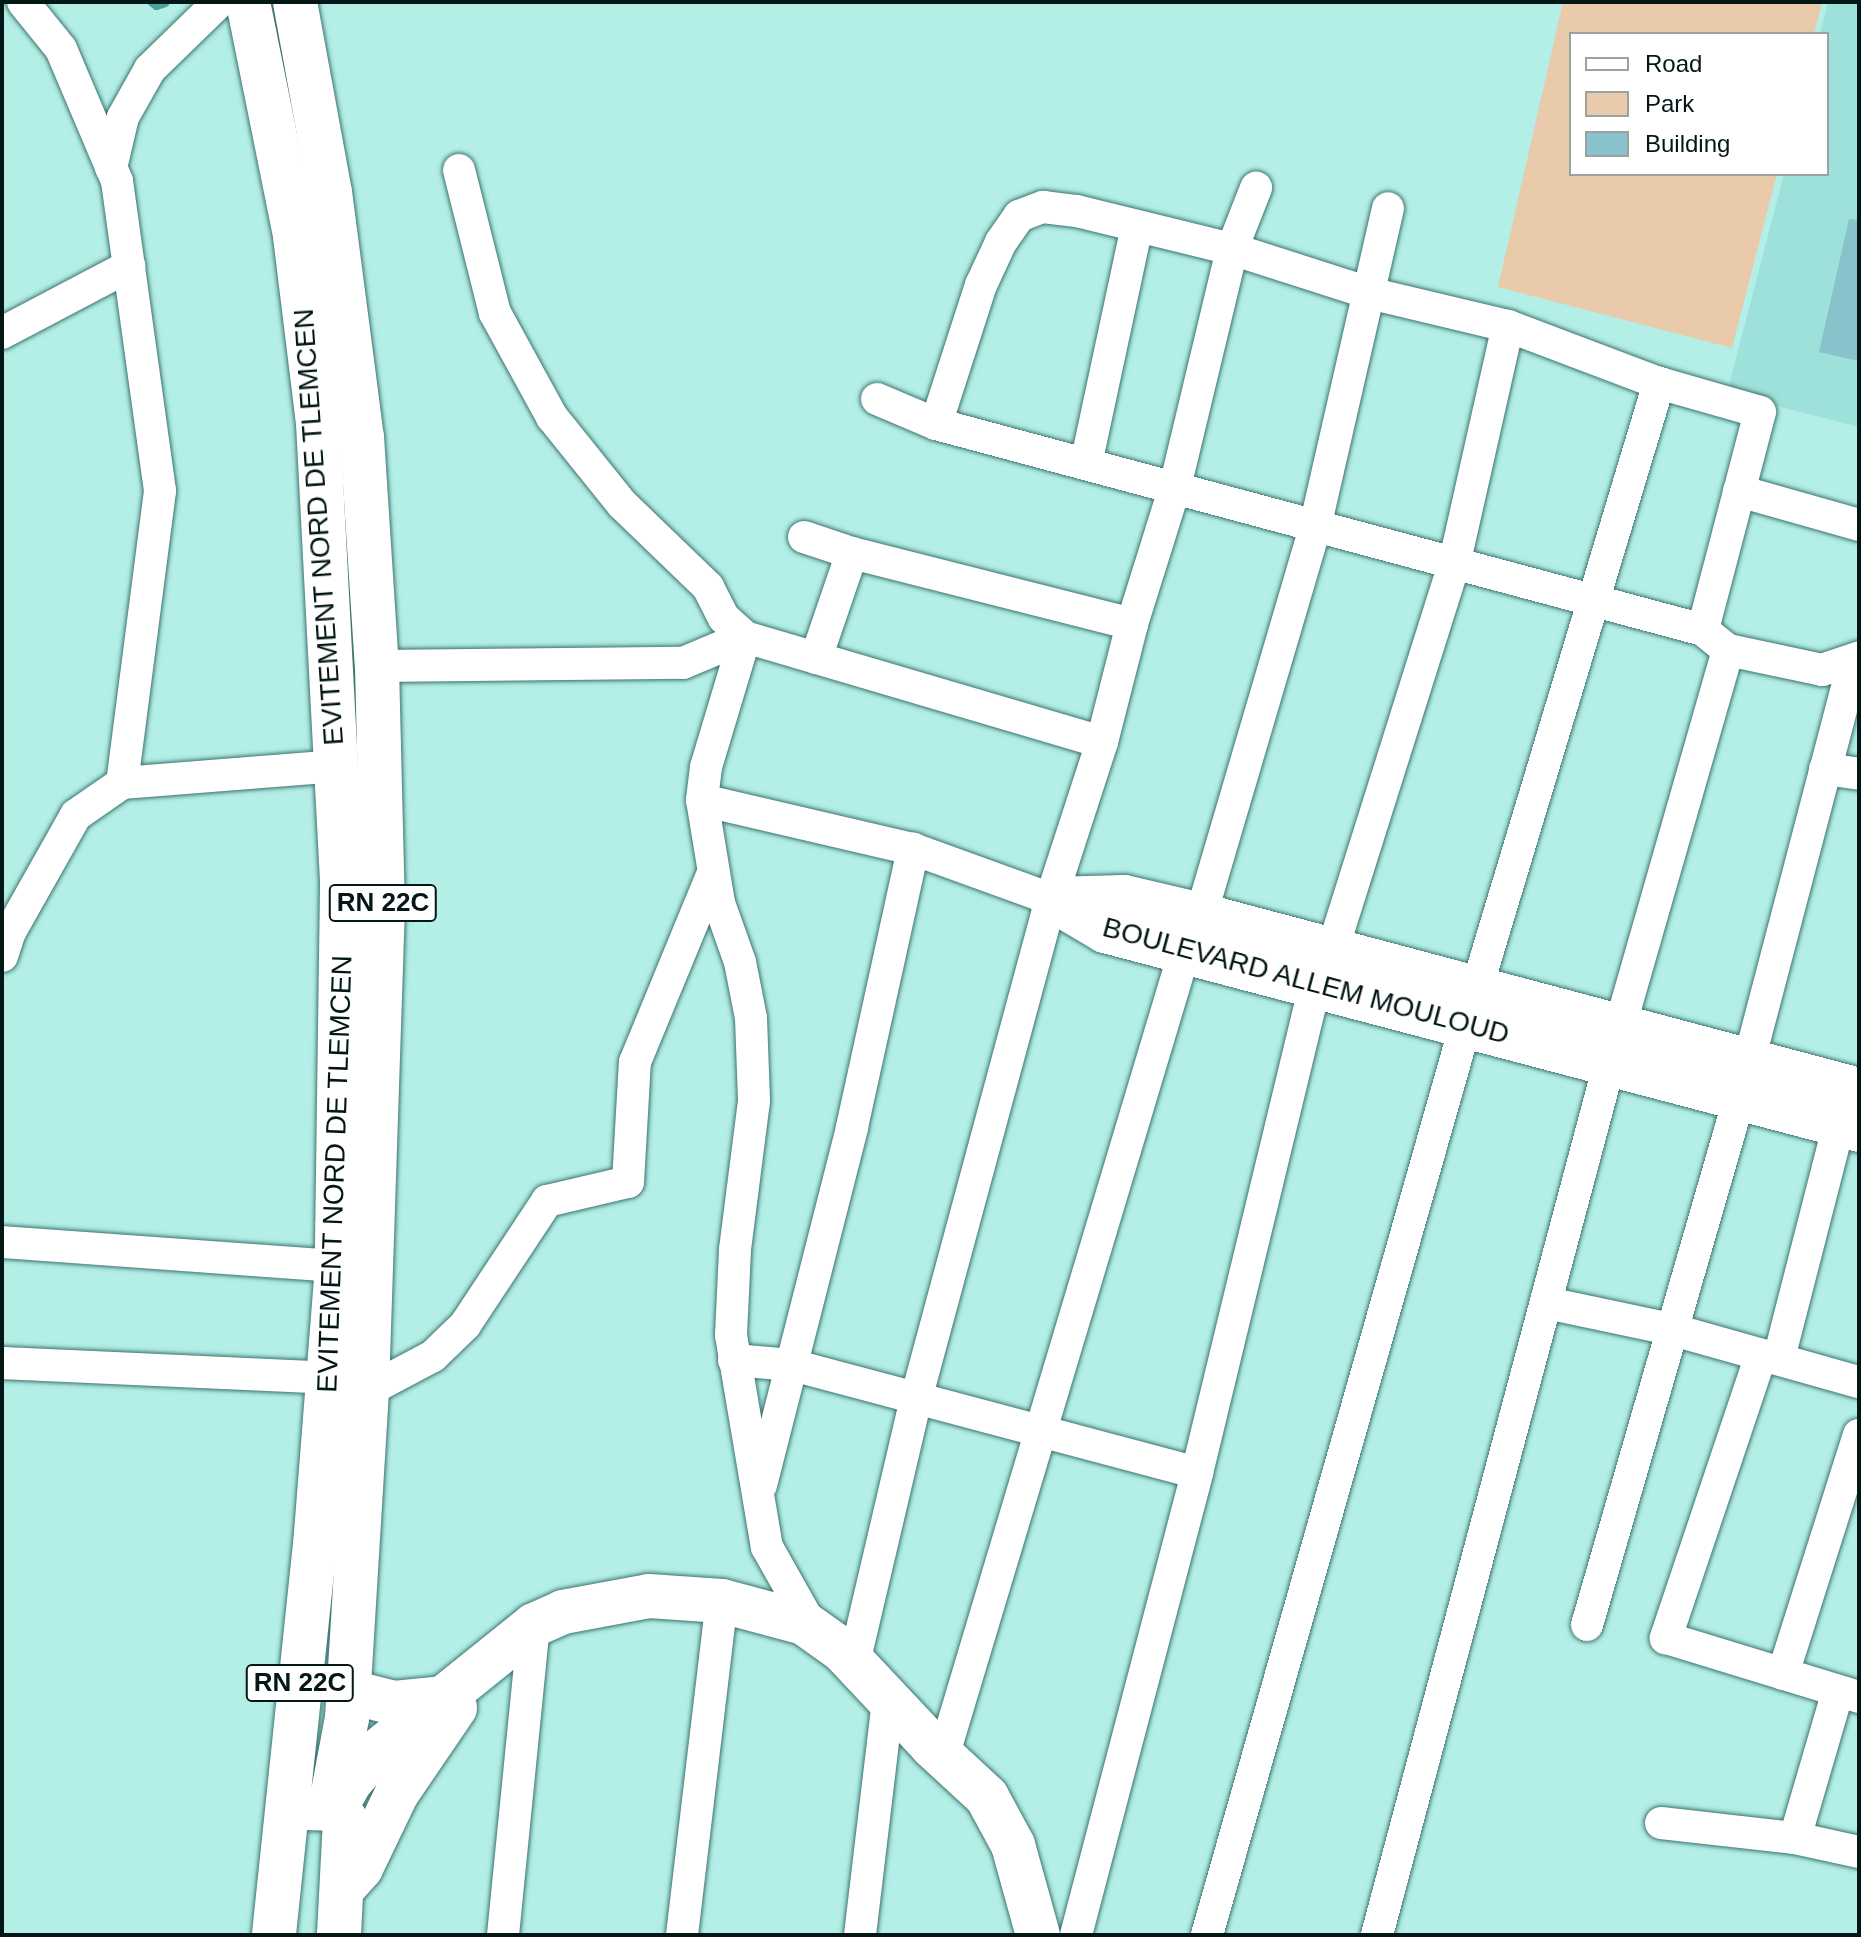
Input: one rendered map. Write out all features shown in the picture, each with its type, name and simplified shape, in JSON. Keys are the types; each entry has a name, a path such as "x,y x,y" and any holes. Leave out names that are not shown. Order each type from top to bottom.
{"main road":[{"name":"EVITEMENT NORD DE TLEMCEN","path":"248,2 295,236 307,327 318,423 337,766 343,980 337,1266 348,1384 347,1691 343,1747 333,1809"},
{"name":"EVITEMENT NORD DE TLEMCEN","path":"272,1925 348,1384 383,906 377,666 362,437 349,316 295,2"},
{"name":"BOULEVARD ALLEM MOULOUD","path":"1051,899 1105,931 1193,932 1333,948 1472,1008 1607,1061 1614,1045 1744,1079 1854,1102"},
{"name":"BOULEVARD ALLEM MOULOUD","path":"1193,932 1314,989 1472,1008"},
{"path":"333,1809 350,1782 375,1753 534,1625 563,1612 649,1596 722,1601 804,1623 813,1629 854,1663 943,1757 987,1797 1013,1845 1038,1935"},
{"path":"343,1888 361,1868 414,1766 486,1663"},
{"path":"347,1691 394,1703 443,1698"},
{"path":"286,1823 303,1808 333,1809 345,1819 347,1827 339,1935"}],"street":[{"path":"23,2 61,49 117,181 160,491 122,783"},
{"path":"111,168 123,117 150,69 219,2"},
{"path":"459,170 495,313 552,417 622,504 708,587 724,618 745,637 1102,742"},
{"path":"854,1663 916,1399 1051,899 1102,742 1132,624 1175,487 1232,249 1256,188"},
{"path":"936,424 981,285 1001,242 1019,216 1043,207 1232,249 1369,293 1508,326 1659,383 1760,412 1703,630"},
{"path":"943,1757 1315,527 1388,208"},
{"path":"1086,464 1137,226"},
{"path":"2,333 129,266"},
{"path":"1076,1935 1197,1473 1314,989 1333,948 1454,565 1508,326"},
{"path":"1207,1935 1472,1008 1659,383"},
{"path":"877,399 936,424 1703,630 1728,650 1822,670 1859,657"},
{"path":"1739,491 1859,525"},
{"path":"804,537 852,553 1132,624"},
{"path":"816,658 852,553"},
{"path":"377,666 683,663 745,637"},
{"path":"745,637 706,767 702,800 719,903 740,962 751,1018 754,1101 735,1250 731,1335 767,1547 813,1629"},
{"path":"1377,1935 1614,1045 1728,650"},
{"path":"1587,1625 1744,1079 1848,684 1859,669"},
{"path":"2,956 10,932 76,815 122,783 337,766"},
{"path":"1825,769 1859,774"},
{"path":"702,800 913,849 1051,899"},
{"path":"758,1496 852,1127 913,849"},
{"path":"2,1363 348,1384 433,1356 465,1325 547,1201 628,1182 635,1062 714,871"},
{"path":"1795,1838 1849,1694 1666,1638 1770,1357 1854,1102"},
{"path":"2,1242 337,1266"},
{"path":"1547,1303 1670,1329 1859,1382"},
{"path":"734,1360 792,1365 1197,1473"},
{"path":"1783,1674 1848,1512 1859,1435"},
{"path":"682,1935 722,1601"},
{"path":"503,1935 534,1625"},
{"path":"860,1935 888,1699"},
{"path":"1661,1823 1795,1838 1859,1852"}],"shaded area":[{"path":"1828,2 1859,2 1859,427 1727,393 1783,176 1829,176 1829,32 1820,32"}],"green space":[{"path":"1563,2 1822,2 1814,32 1569,32 1569,176 1776,176 1732,348 1498,287"}],"building":[{"path":"1849,219 1859,220 1859,361 1819,352"}],"waterway":[{"path":"152,2 156,5 165,2"}]}
